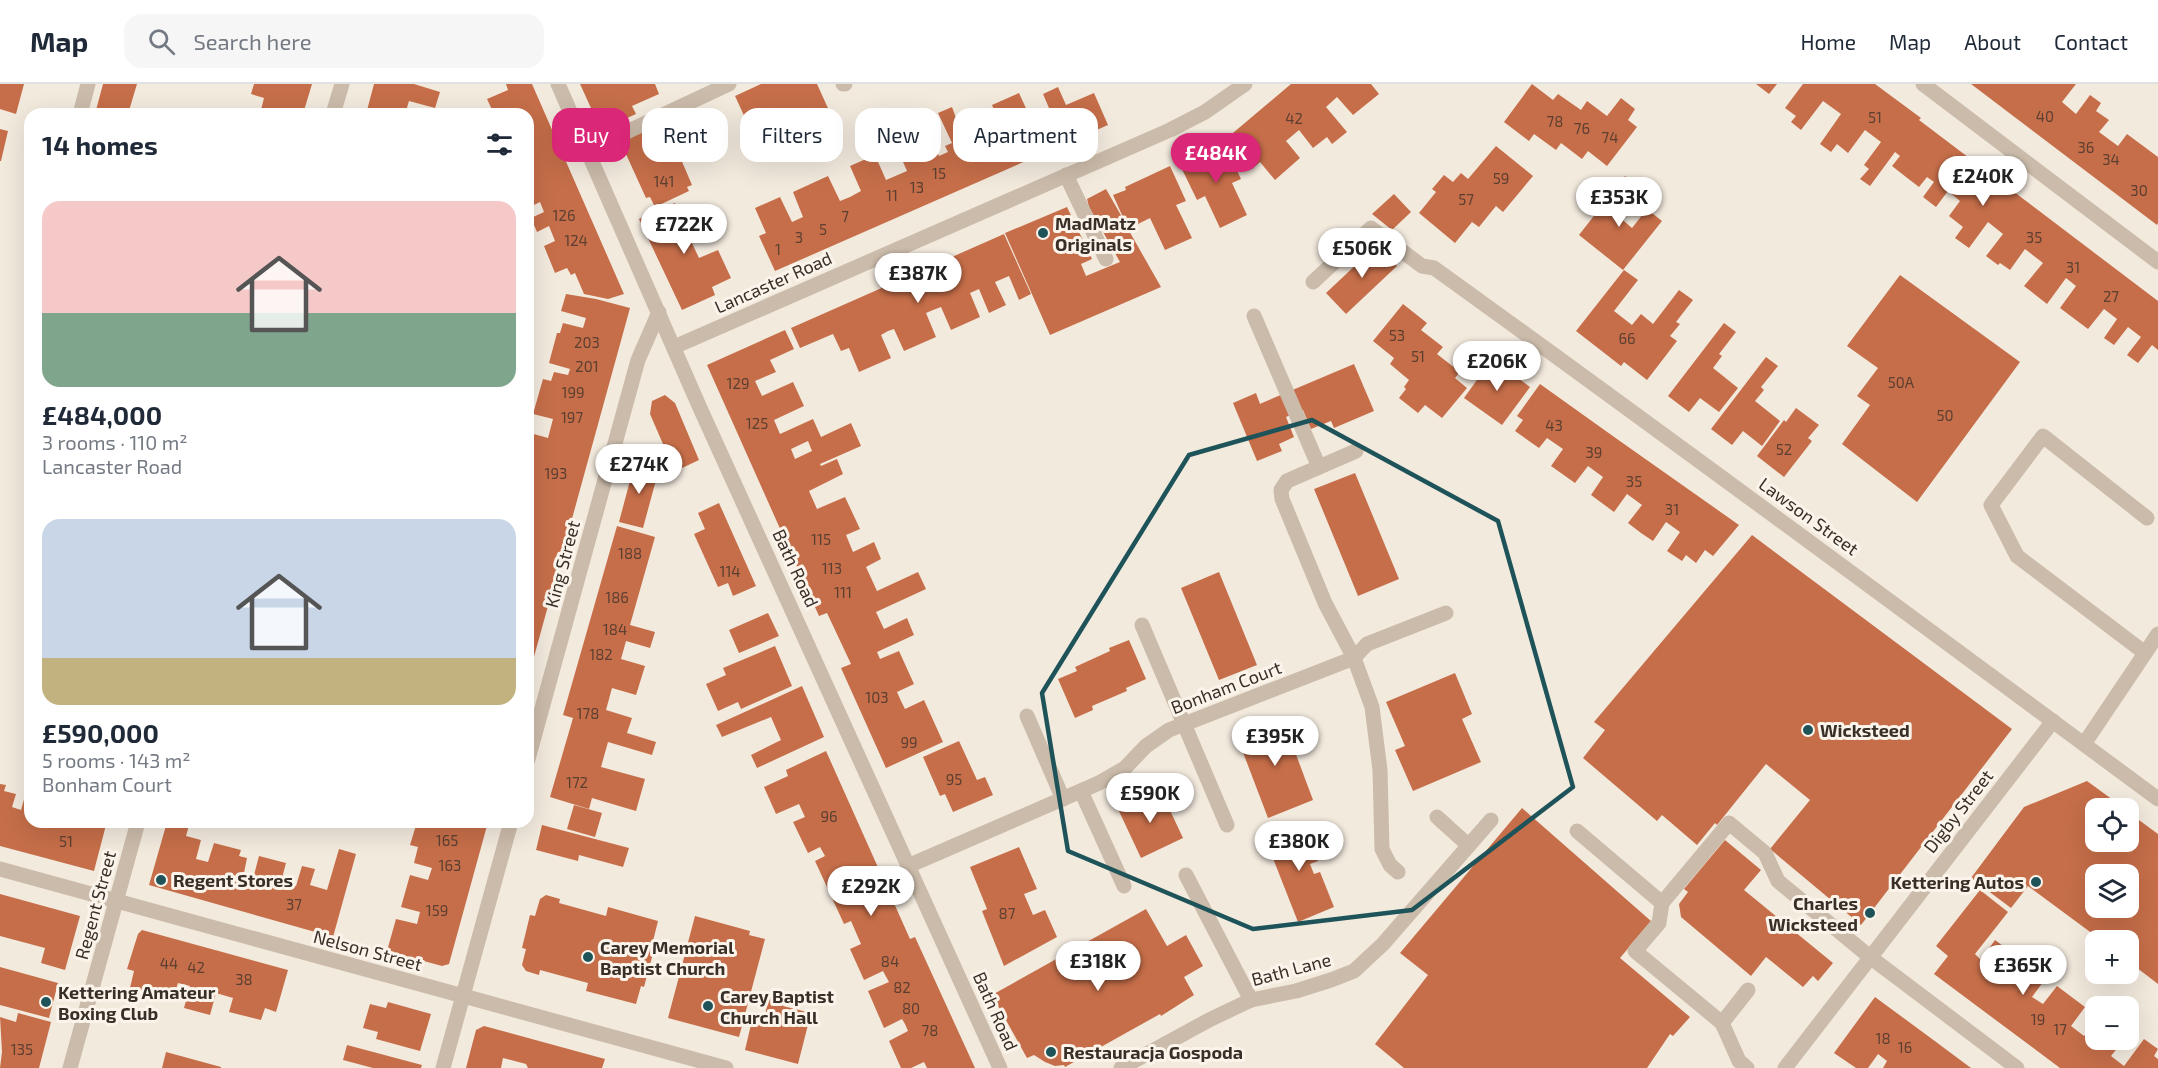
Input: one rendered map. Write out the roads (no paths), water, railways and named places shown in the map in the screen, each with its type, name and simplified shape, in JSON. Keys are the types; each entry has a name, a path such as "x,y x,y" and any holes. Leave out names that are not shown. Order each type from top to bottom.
{"street":[{"path":"82,108 88,84"},
{"path":"335,108 342,84"},
{"name":"Bath Road","path":"558,84 568,108"},
{"path":"630,130 729,84"},
{"path":"1923,84 2158,262"},
{"name":"Lancaster Road","path":"674,347 1170,130 1205,112 1239,86"},
{"name":"Bath Road","path":"591,162 1000,1068"},
{"path":"1066,175 1106,259"},
{"name":"Lawson Street","path":"1313,282 1371,228 1422,266 1434,268 1766,509 2158,799"},
{"name":"King Street","path":"534,737 638,360 659,312"},
{"path":"1254,316 1319,466"},
{"path":"2145,653 2017,556 1991,505 2043,436 2148,518"},
{"path":"1356,452 1287,481 1281,490 1282,499 1325,603 1354,658 1372,707 1380,770 1382,849 1390,865 1398,872"},
{"name":"Bonham Court","path":"908,866 1063,799 1125,768 1146,747 1169,730 1354,658 1367,644 1446,613"},
{"path":"1142,625 1227,825"},
{"path":"2084,744 2158,634"},
{"path":"1027,716 1063,799"},
{"name":"Digby Street","path":"1785,1068 2053,721"},
{"path":"1081,790 1124,886"},
{"path":"1437,817 1468,845"},
{"name":"Bath Lane","path":"1121,1068 1210,1019 1251,1000 1296,991 1354,970 1383,944 1491,820"},
{"path":"1747,1068 1738,1061 1722,1023 1635,951 1659,923 1662,903 1729,823 1765,853 1778,882 1870,957 2017,1068"},
{"name":"Regent Street","path":"70,1068 136,828"},
{"path":"442,1068 509,828"},
{"path":"1577,831 1662,903"},
{"name":"Nelson Street","path":"0,869 726,1068"},
{"path":"1186,875 1251,1000"},
{"path":"1722,1023 1748,990"}],"place":[{"name":"MadMatz Originals","path":"1043,233"},
{"name":"Wicksteed","path":"1808,730"},
{"name":"Regent Stores","path":"161,880"},
{"name":"Kettering Autos","path":"2036,882"},
{"name":"Charles Wicksteed","path":"1870,913"},
{"name":"Carey Memorial Baptist Church","path":"588,957"},
{"name":"Kettering Amateur Boxing Club","path":"46,1002"},
{"name":"Carey Baptist Church Hall","path":"708,1006"},
{"name":"Restauracja Gospoda","path":"1051,1052"}]}
